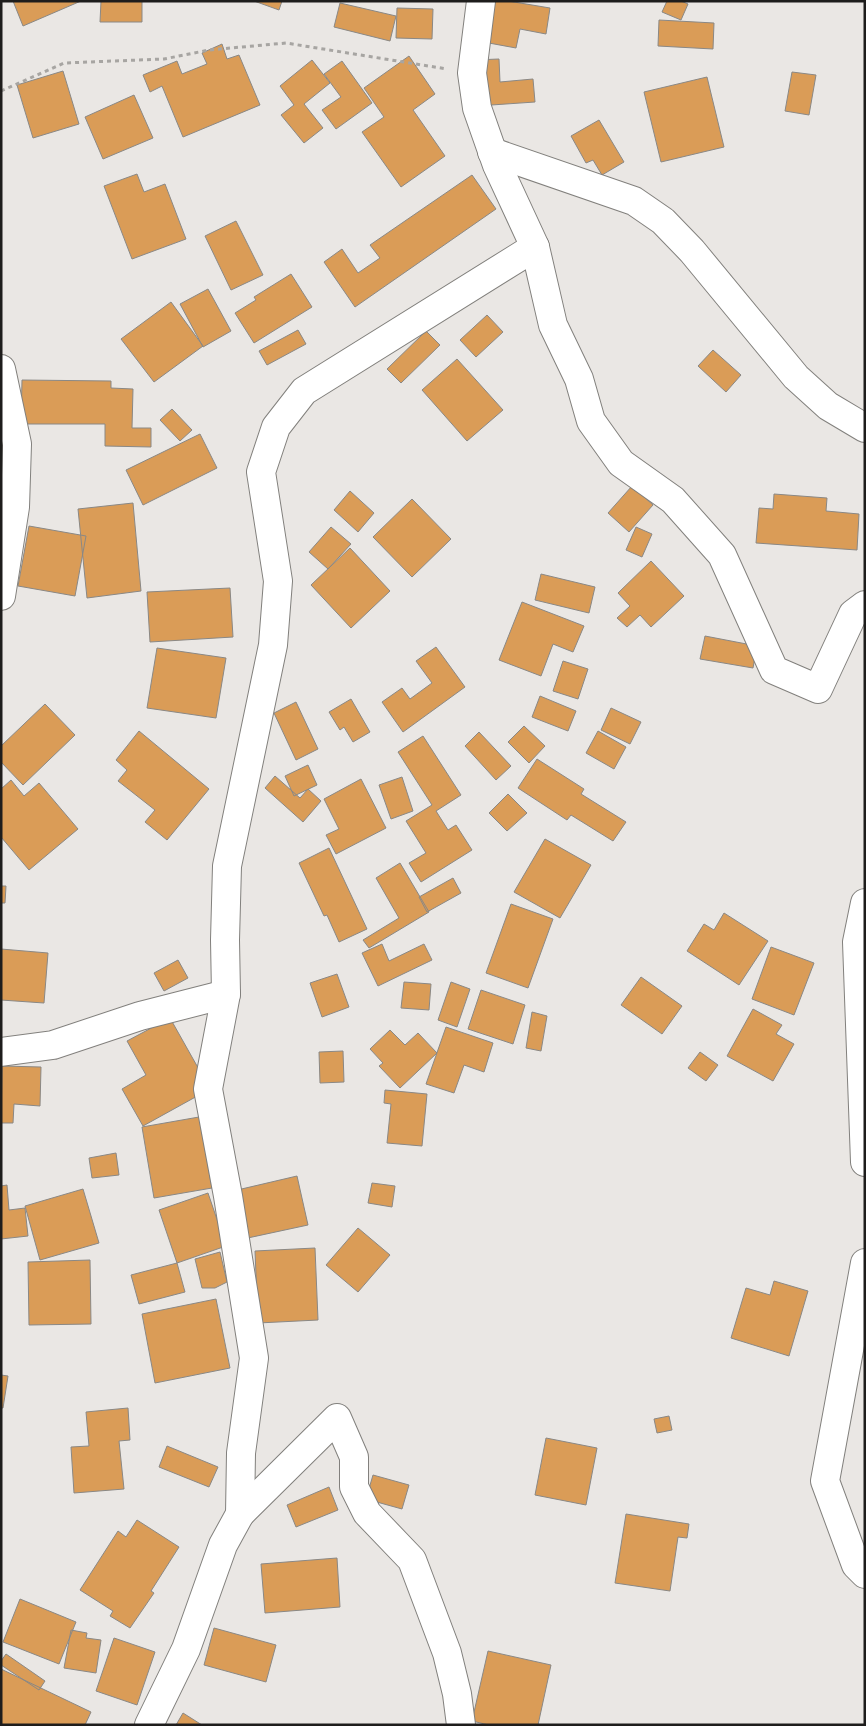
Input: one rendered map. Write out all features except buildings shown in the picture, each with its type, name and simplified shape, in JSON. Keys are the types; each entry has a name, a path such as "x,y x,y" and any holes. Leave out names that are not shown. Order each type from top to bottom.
{"street":[{"path":"481,1 472,72 477,108 497,165 535,247 553,325 578,379 591,421 621,463 673,500 722,555 774,670 818,689 853,614 865,605"},
{"path":"492,152 634,201 663,220 692,251 796,377 828,406 865,428"},
{"path":"240,1514 241,1453 254,1358 228,1196 208,1089 226,994 224,940 227,866 273,645 278,581 261,472 276,427 304,391 535,247"},
{"path":"1,369 17,444 15,507 1,596"},
{"path":"865,903 857,942 865,1162"},
{"path":"1,1052 53,1045 140,1016 226,994"},
{"path":"865,1263 825,1481 856,1565 865,1574"},
{"path":"149,1725 186,1649 223,1545 240,1514 338,1418 354,1457 354,1487 367,1513 412,1560 448,1653 457,1694 461,1725"}],"path":[{"path":"1,91 64,63 164,59 209,50 286,43 472,72"}]}
